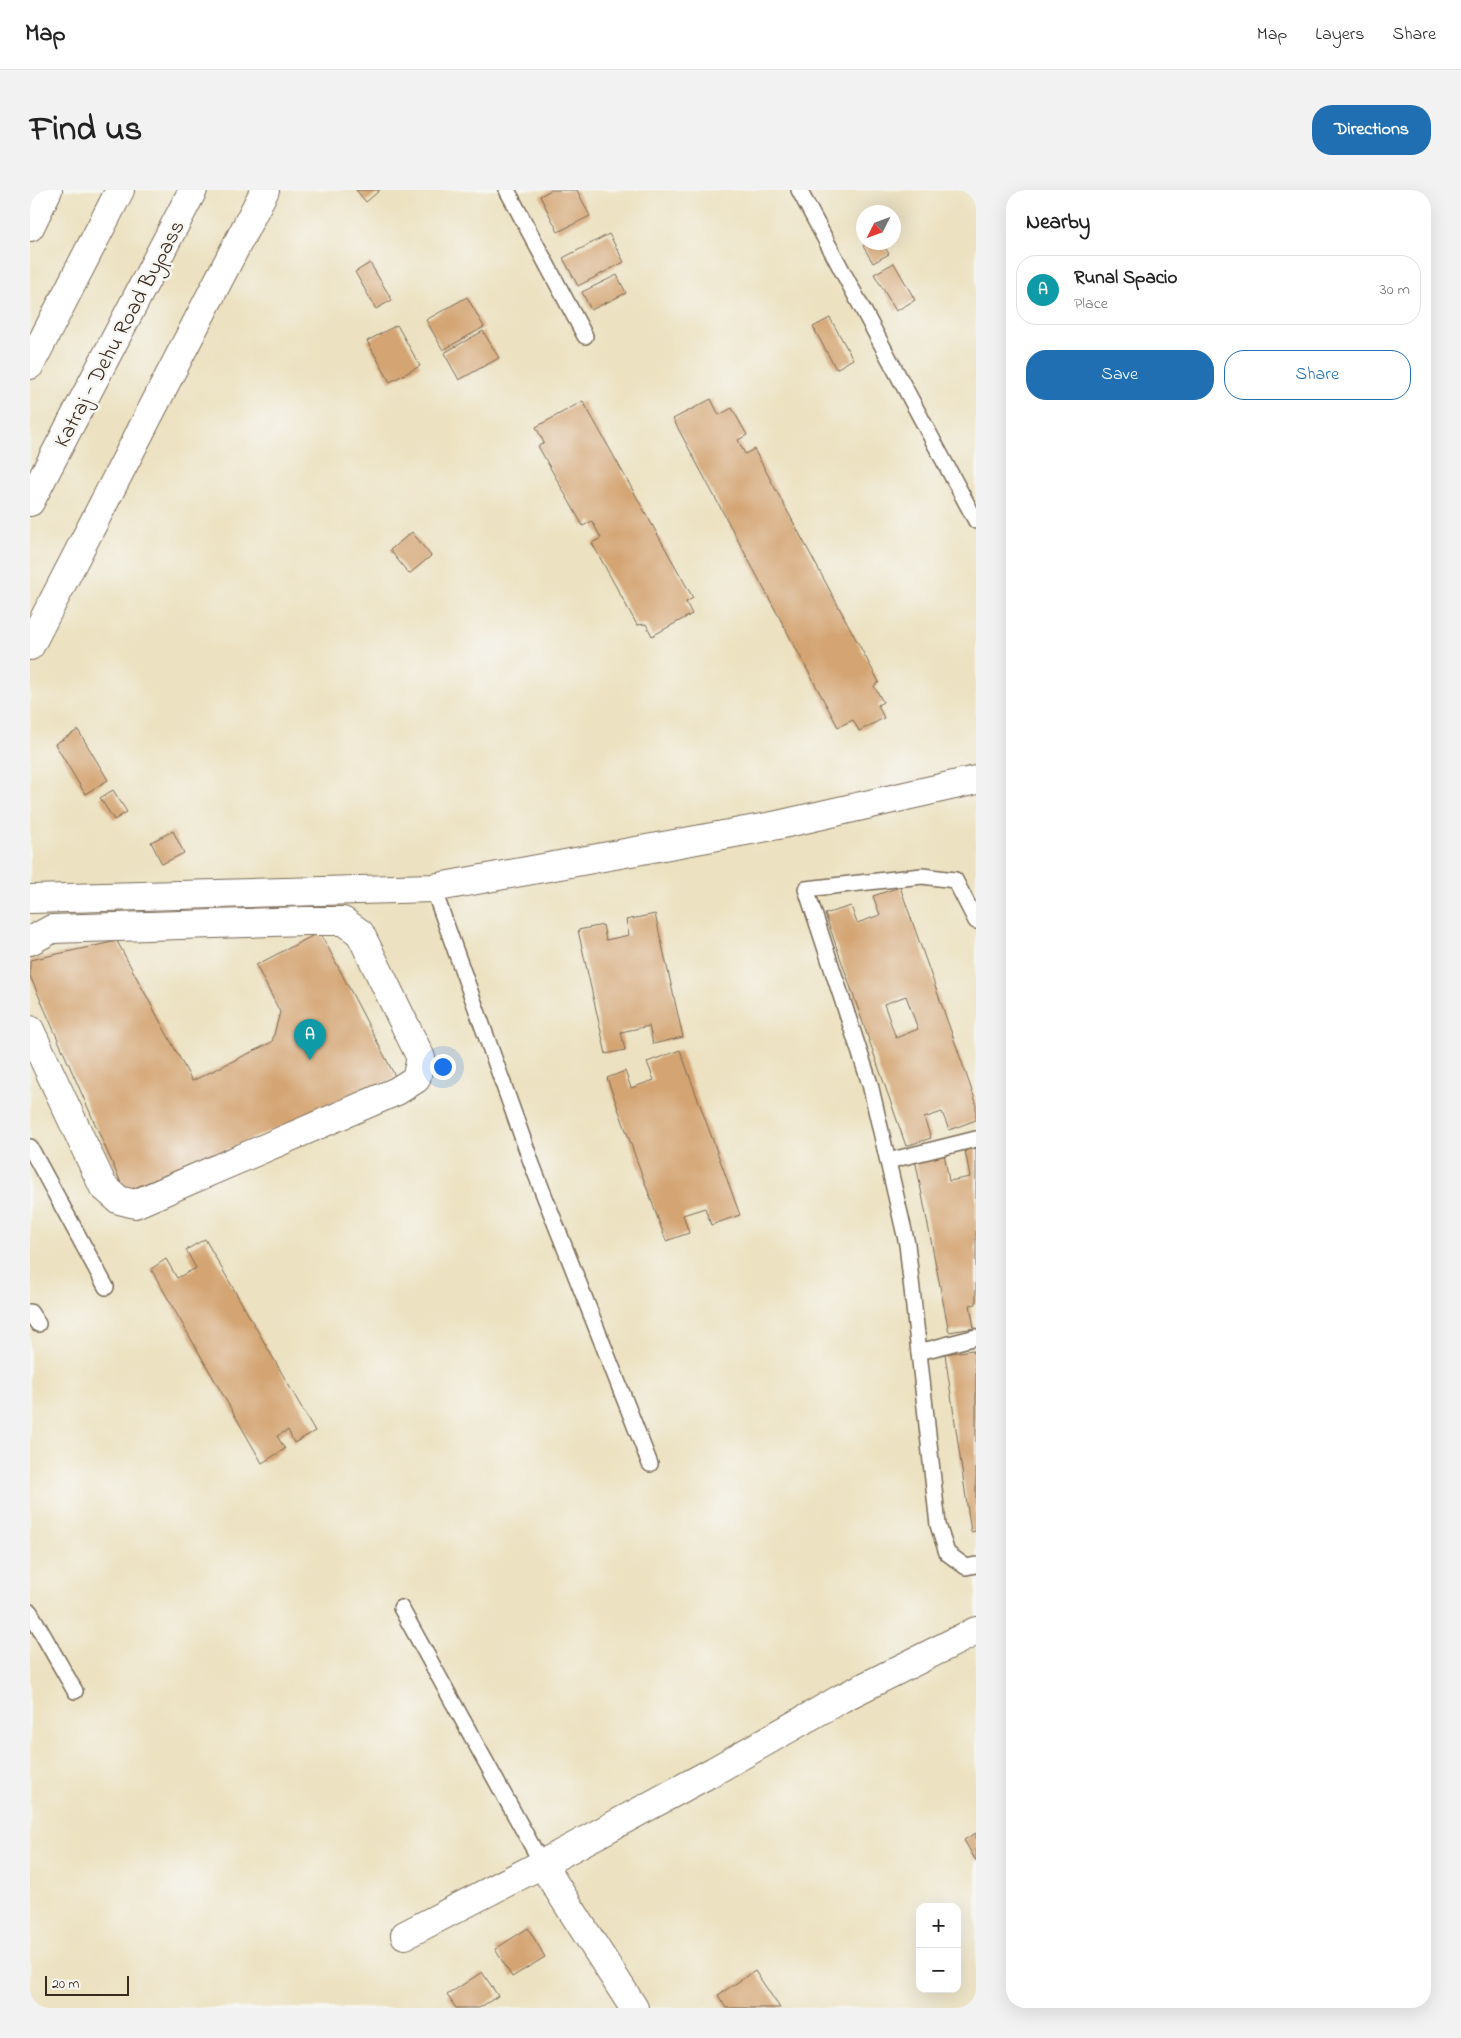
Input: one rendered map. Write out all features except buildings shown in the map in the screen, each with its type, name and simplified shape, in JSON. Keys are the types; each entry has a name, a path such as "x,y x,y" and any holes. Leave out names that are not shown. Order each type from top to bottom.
{"main road":[{"path":"30,227 48,190"},
{"path":"100,190 102,226"},
{"path":"30,365 120,190"},
{"name":"Katraj - Dehu Road Bypass","path":"30,502 192,190"},
{"path":"30,646 266,190"},
{"path":"30,899 432,888 778,825 976,780"},
{"path":"30,941 52,929 306,920 342,921 360,933 420,1058 416,1079 396,1090 135,1204 119,1200 103,1186 30,1030"},
{"path":"405,1935 542,1864 714,1771 842,1698 976,1631"},
{"path":"542,1864 634,2008"}],"lane":[{"path":"506,190 585,336"},
{"path":"799,190 976,521"},
{"path":"976,921 955,880 922,876 806,889 870,1084 907,1244 938,1525 947,1553 966,1567 976,1565"},
{"path":"432,888 533,1167 650,1464"},
{"path":"888,1161 976,1139"},
{"path":"30,1147 106,1287"},
{"path":"919,1352 976,1337"},
{"path":"401,1608 542,1864"},
{"path":"30,1612 75,1691"}],"place":[{"name":"Runal Spacio","path":"310,1060"}]}
